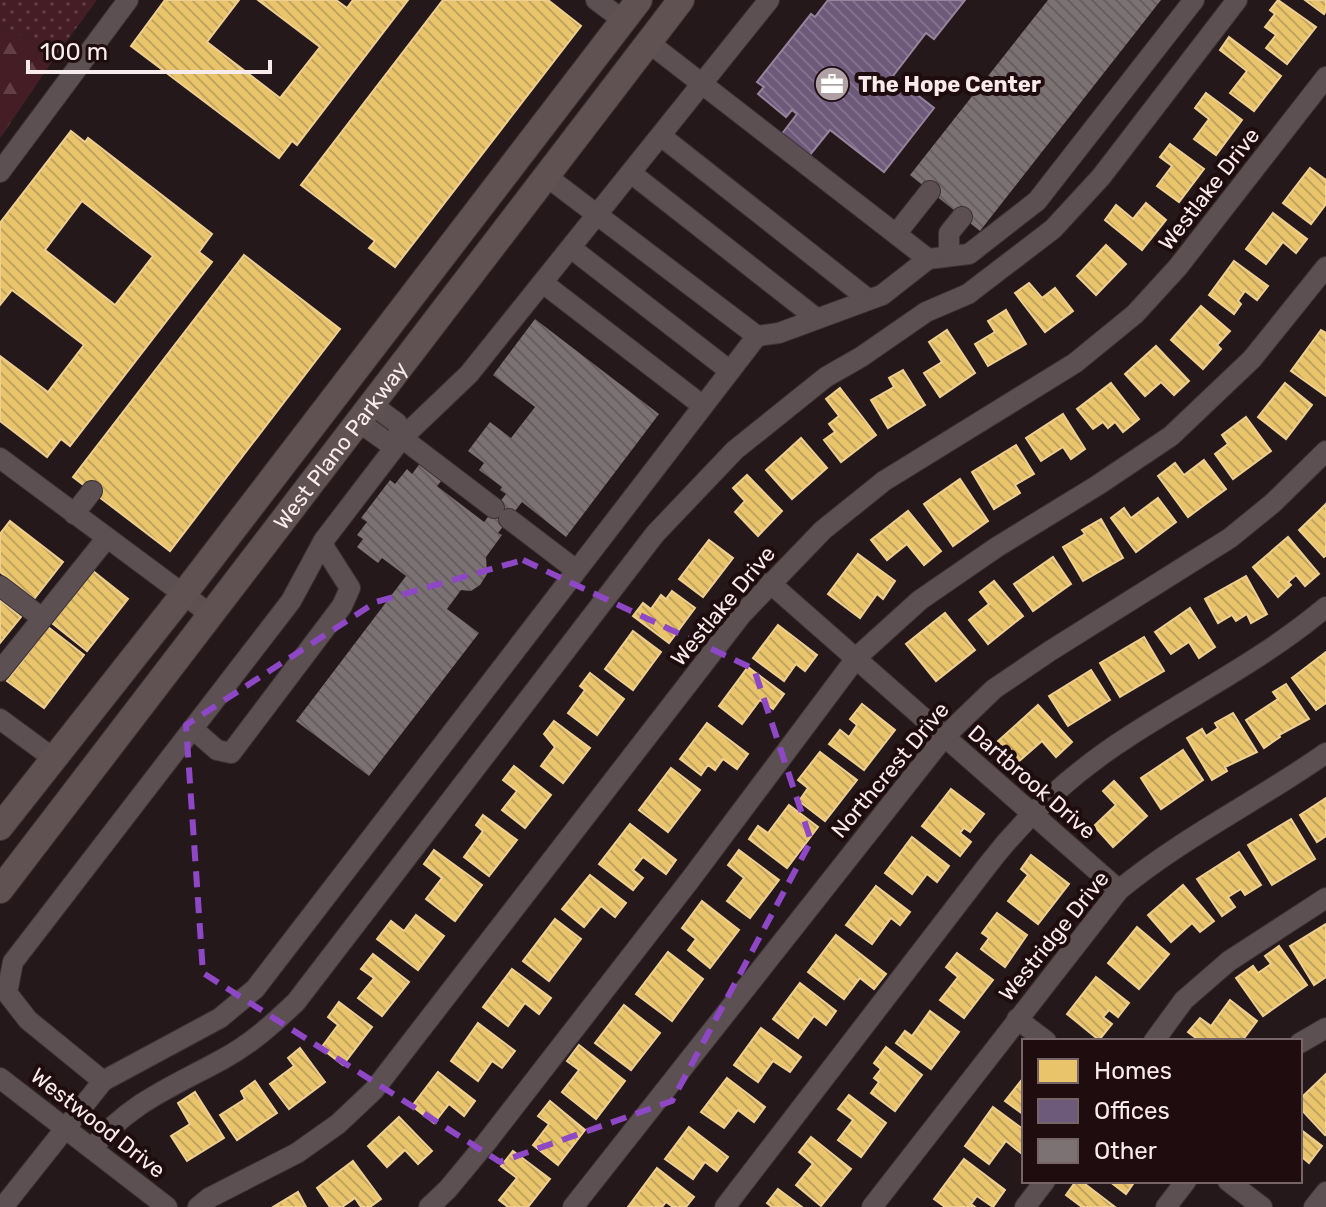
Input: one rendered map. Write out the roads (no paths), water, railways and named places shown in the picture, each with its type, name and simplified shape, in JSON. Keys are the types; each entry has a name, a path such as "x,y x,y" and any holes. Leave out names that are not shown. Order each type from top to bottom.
{"main road":[{"path":"645,46 640,17 650,0"},
{"name":"West Plano Parkway","path":"0,890 681,0"},
{"name":"West Plano Parkway","path":"0,827 183,595 631,10"},
{"path":"335,397 365,413"}],"street":[{"path":"0,172 128,0"},
{"path":"596,0 631,10"},
{"path":"103,1081 28,1020 7,993 13,962 291,601 322,544 402,438 469,374 769,0"},
{"path":"3,1207 103,1081 220,1018 255,989 757,336 779,333 882,295 938,258 969,254 1037,201 1194,0"},
{"path":"92,1149 129,1110 226,1058 269,1028 296,1002 655,534 684,502 735,450 826,377 926,312 968,294 1053,229 1101,177 1237,0"},
{"path":"645,46 702,84 896,234 938,258"},
{"name":"Westlake Drive","path":"198,1207 209,1198 297,1153 338,1124 374,1090 742,614 770,583 823,530 884,481 1075,363 1135,314 1178,267 1326,77"},
{"path":"661,136 868,299"},
{"path":"631,173 816,318"},
{"path":"546,176 757,336"},
{"path":"896,234 930,191"},
{"path":"938,258 949,233 962,217"},
{"path":"571,248 730,371"},
{"path":"429,1207 486,1143 857,657 920,600 1171,436 1252,359 1326,267"},
{"path":"543,283 703,406"},
{"path":"365,413 378,409 397,423 402,438 576,570"},
{"name":"Northcrest Drive","path":"573,1207 944,737 994,689 1230,538 1273,503 1326,451"},
{"path":"0,458 210,614"},
{"path":"74,514 92,491"},
{"path":"0,671 106,539"},
{"path":"193,729 217,750 231,753 342,606 350,588 322,544"},
{"name":"Dartbrook Drive","path":"770,583 1119,890"},
{"path":"0,586 42,618"},
{"path":"725,1207 996,854 1031,814 1079,772 1128,736 1299,630 1326,607"},
{"path":"0,719 53,758"},
{"name":"Westridge Drive","path":"872,1207 1119,890 1153,861 1326,753"},
{"path":"1155,1039 1184,1000 1229,961 1326,898"},
{"path":"1017,1019 1043,1039"},
{"path":"1302,1042 1326,1028"},
{"name":"Westwood Drive","path":"0,1078 167,1207"},
{"path":"1025,1207 1043,1183"},
{"path":"1166,1207 1184,1183"},
{"path":"1231,1183 1262,1207"},
{"path":"1314,1207 1326,1192"}],"place":[{"name":"The Hope Center","path":"832,84"}]}
